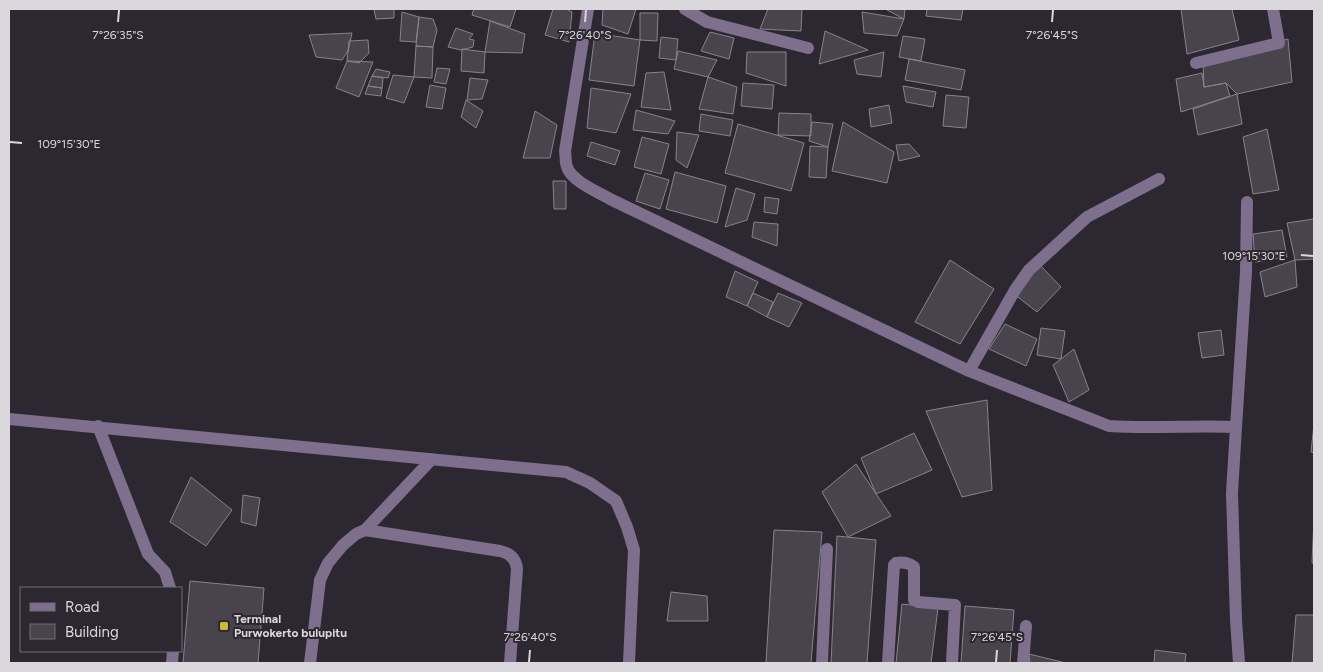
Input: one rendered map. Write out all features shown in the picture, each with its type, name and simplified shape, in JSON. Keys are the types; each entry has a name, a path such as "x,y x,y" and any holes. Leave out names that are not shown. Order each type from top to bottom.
{"street":[{"path":"588,9 565,151 567,168 572,176 612,200 969,371 1109,426 1236,427"},
{"path":"685,9 707,22 808,48"},
{"path":"1196,63 1279,43 1273,9"},
{"path":"969,371 1011,297 1029,270 1087,218 1159,179"},
{"path":"1239,663 1232,493 1246,272 1248,202"},
{"path":"9,418 566,472 590,483 616,501 627,526 634,550 628,663"},
{"path":"98,426 148,554 164,572 170,587"},
{"path":"310,663 320,580 328,563 343,545 356,534 365,530 432,459"},
{"path":"365,530 506,552 511,555 517,569 510,663"},
{"path":"822,663 827,549"},
{"path":"888,663 894,565 898,562 910,564 914,567 914,600 918,602 955,605 952,663"},
{"path":"1023,663 1026,626"}],"building":[{"path":"374,9 394,9 394,18 376,19"},
{"path":"474,9 516,9 510,27 472,15"},
{"path":"553,9 566,9 572,12 569,42 545,35"},
{"path":"603,9 636,9 628,34 602,25"},
{"path":"768,9 802,9 801,31 760,29"},
{"path":"905,9 904,19 887,10"},
{"path":"927,9 963,9 961,20 926,16"},
{"path":"1181,9 1232,9 1239,40 1187,54"},
{"path":"402,12 419,17 416,42 400,41"},
{"path":"862,12 904,19 897,36 864,33"},
{"path":"640,13 658,13 657,41 640,40"},
{"path":"419,17 433,19 437,30 433,47 416,46"},
{"path":"490,21 525,34 522,53 485,52"},
{"path":"456,28 473,34 469,39 474,40 473,47 461,50 448,47"},
{"path":"825,31 868,50 819,64"},
{"path":"710,32 734,38 729,59 701,51"},
{"path":"352,33 348,51 342,60 316,57 309,35"},
{"path":"595,33 640,40 634,86 589,80"},
{"path":"903,36 925,39 921,61 899,57"},
{"path":"661,37 678,39 676,60 659,58"},
{"path":"1288,39 1292,82 1237,94 1226,83 1204,87 1203,62"},
{"path":"368,40 369,53 359,63 347,61 349,41"},
{"path":"416,46 433,47 432,78 414,77"},
{"path":"462,49 485,52 484,73 461,71"},
{"path":"678,51 717,60 708,77 674,69"},
{"path":"747,52 786,52 786,86 746,73"},
{"path":"884,52 881,77 857,74 854,60"},
{"path":"909,59 965,70 961,90 905,80"},
{"path":"347,61 373,62 359,97 336,88"},
{"path":"437,68 450,69 446,84 434,82"},
{"path":"376,69 390,72 388,78 372,76"},
{"path":"664,72 671,110 641,107 646,73"},
{"path":"1202,73 1204,87 1226,83 1230,96 1181,112 1176,79"},
{"path":"393,75 414,77 404,103 386,98"},
{"path":"372,76 383,78 382,88 368,86"},
{"path":"708,77 737,87 733,114 699,109"},
{"path":"470,78 488,80 482,99 467,100"},
{"path":"743,83 774,85 772,109 741,106"},
{"path":"430,85 446,88 442,109 426,107"},
{"path":"368,86 382,88 381,96 365,94"},
{"path":"903,86 936,92 933,107 906,102"},
{"path":"591,88 631,94 616,133 587,128"},
{"path":"1237,94 1242,124 1198,135 1193,109"},
{"path":"946,95 969,97 966,128 943,126"},
{"path":"466,100 483,111 476,128 461,117"},
{"path":"889,105 892,123 871,127 869,109"},
{"path":"636,110 675,121 668,134 633,130"},
{"path":"535,111 557,125 550,158 523,158"},
{"path":"779,113 811,114 811,136 778,135"},
{"path":"701,114 733,120 730,136 699,131"},
{"path":"812,122 833,124 828,147 809,141"},
{"path":"843,122 894,152 887,183 832,171"},
{"path":"738,124 804,143 791,191 725,173"},
{"path":"1267,129 1279,190 1253,194 1243,137"},
{"path":"677,132 699,135 687,168 676,160"},
{"path":"642,137 669,144 661,174 634,167"},
{"path":"591,142 620,151 615,165 587,156"},
{"path":"909,144 920,156 899,161 896,145"},
{"path":"810,146 828,147 826,178 809,177"},
{"path":"675,172 726,186 717,223 666,209"},
{"path":"645,173 669,180 660,209 636,201"},
{"path":"553,181 566,181 566,209 554,209"},
{"path":"736,188 755,194 747,220 725,227"},
{"path":"765,197 779,199 777,214 764,212"},
{"path":"1314,219 1314,259 1295,260 1287,223"},
{"path":"754,222 778,224 777,246 752,237"},
{"path":"1282,230 1287,257 1255,262 1253,234"},
{"path":"950,260 994,289 960,344 915,322"},
{"path":"1295,260 1297,287 1265,297 1260,272"},
{"path":"1038,263 1061,287 1037,312 1014,294"},
{"path":"735,271 758,282 747,306 726,297"},
{"path":"753,293 773,302 767,317 747,306"},
{"path":"778,293 802,303 789,327 767,317"},
{"path":"1005,324 1037,339 1026,366 989,349"},
{"path":"1041,328 1065,331 1061,359 1037,355"},
{"path":"1221,330 1224,355 1202,358 1198,333"},
{"path":"1074,349 1089,390 1069,402 1053,365"},
{"path":"987,400 992,490 962,497 926,411"},
{"path":"1314,424 1314,453 1311,452"},
{"path":"914,433 932,470 876,494 861,458"},
{"path":"856,464 891,516 848,537 822,492"},
{"path":"191,477 232,510 206,546 170,522"},
{"path":"243,495 260,498 256,526 241,522"},
{"path":"1314,519 1314,563 1312,563"},
{"path":"774,530 822,532 811,663 766,663"},
{"path":"837,536 876,540 867,663 831,663"},
{"name":"Terminal Purwokerto bulupitu","path":"190,581 264,588 258,663 183,663"},
{"path":"671,592 707,596 708,621 667,621"},
{"path":"902,604 938,608 931,663 896,663"},
{"path":"965,606 1014,610 1010,663 961,663"},
{"path":"1296,615 1314,615 1314,663 1292,663"},
{"path":"1155,650 1186,654 1185,663 1154,663"},
{"path":"1029,654 1066,663 1030,663"}],"place":[{"name":"Terminal Purwokerto bulupitu","path":"224,626"}]}
